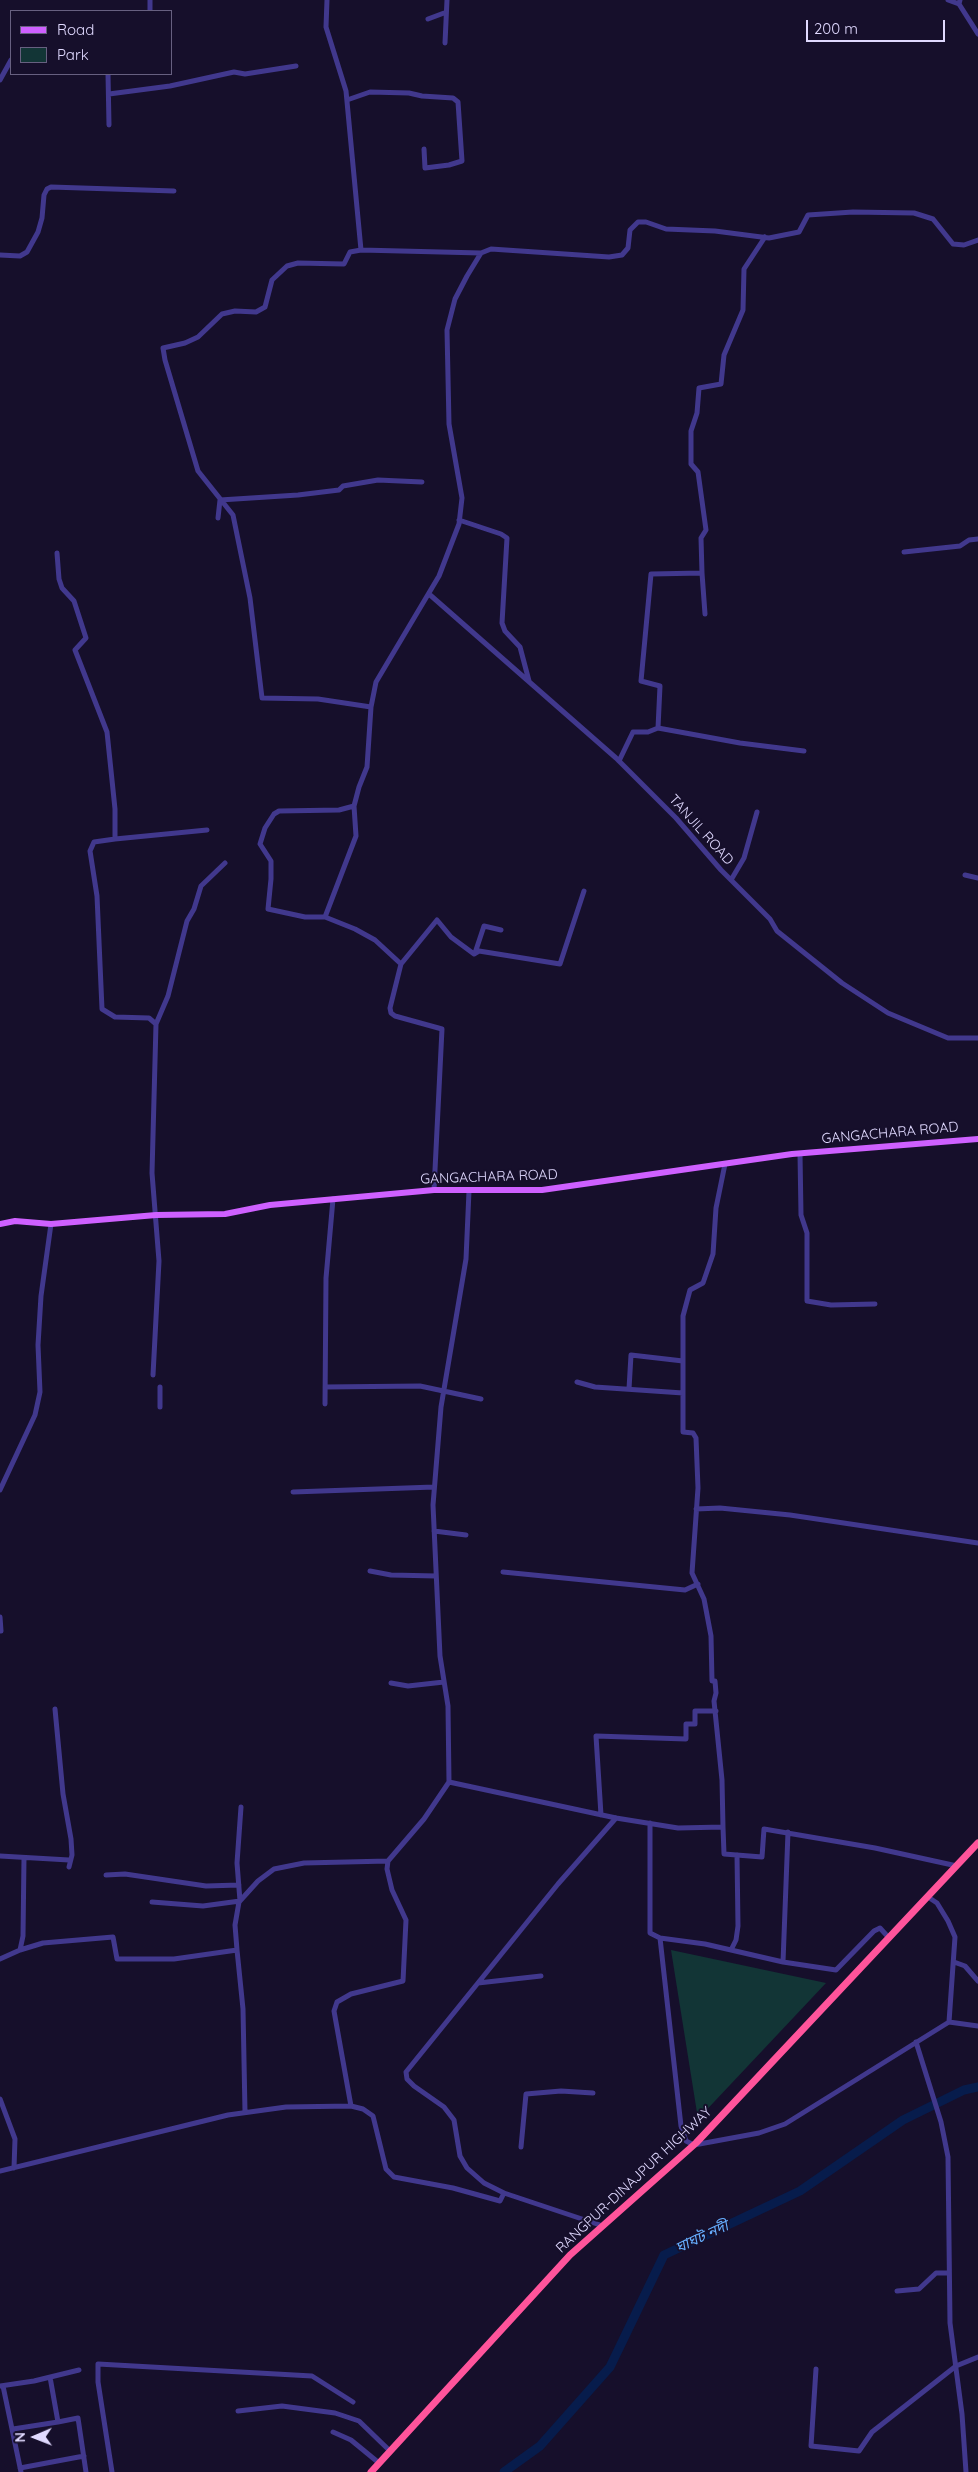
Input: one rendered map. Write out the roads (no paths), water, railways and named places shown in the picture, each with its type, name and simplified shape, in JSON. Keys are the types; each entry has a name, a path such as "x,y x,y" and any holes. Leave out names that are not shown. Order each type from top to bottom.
{"highway":[{"name":"RANGPUR-DINAJPUR HIGHWAY","path":"371,2472 570,2255 694,2145 978,1843"}],"main road":[{"name":"GANGACHARA ROAD","path":"0,1224 15,1221 51,1224 156,1215 225,1214 270,1205 434,1190 542,1190 800,1154 978,1139"}],"street":[{"path":"326,0 326,27 347,100 361,250"},
{"path":"445,43 444,13 447,0"},
{"path":"948,0 959,2 978,34"},
{"path":"428,19 444,13"},
{"path":"0,80 10,62"},
{"path":"109,94 170,86 234,72 245,74 296,66"},
{"path":"108,75 109,126"},
{"path":"347,100 370,92 409,93 422,96 453,98 458,102 462,160 449,165 425,168 424,149"},
{"path":"0,255 20,256 27,252 38,232 46,189 51,187 174,191"},
{"path":"371,707 318,699 262,698 250,598 233,515 198,472 165,360 164,348 198,337 222,314 256,312 265,307 272,280 287,266 298,263 344,264 350,252 361,250 481,253 491,249 609,257 622,255 628,248 630,230 634,224 646,222 666,229 715,230 765,237 799,232 808,215 852,212 926,216 933,218 954,244 964,245 978,240"},
{"path":"705,614 701,538 706,530 698,472 691,464 691,431 697,414 699,388 721,384 724,355 743,310 744,269 765,237"},
{"path":"325,917 356,836 354,806 367,767 371,707 376,682 429,594 448,553 459,520 462,498 450,431 447,330 455,299 481,253"},
{"path":"220,500 298,495 339,490 343,486 378,480 422,482"},
{"path":"218,518 220,500"},
{"path":"459,520 501,534 507,538 502,623 505,631 520,647 529,681"},
{"path":"904,552 960,546 968,540 978,539"},
{"path":"57,553 59,579 62,588 74,601 86,638 75,650 78,663 107,732 115,809 115,838"},
{"path":"658,728 660,686 641,681 651,574 702,572"},
{"name":"TANJIL ROAD","path":"429,594 619,761 676,818 730,880 770,919 777,931 842,984 888,1012 948,1038 978,1038"},
{"path":"619,761 633,732 648,732 658,728 740,743 804,751"},
{"path":"354,806 339,810 279,811 274,814 265,828 260,844 271,860 272,879 268,909 305,917 325,917 355,929 375,940 401,964"},
{"path":"730,880 744,858 757,812"},
{"path":"156,1024 149,1018 115,1016 102,1009 96,896 90,851 94,842 115,838 207,830"},
{"path":"153,1375 159,1261 152,1173 156,1024 168,996 187,921 194,909 201,886 225,863"},
{"path":"965,875 978,878"},
{"path":"474,954 479,951 560,964 584,891"},
{"path":"434,1190 443,1032 439,1026 395,1016 391,1013 390,1008 401,964 437,920 451,937 474,954"},
{"path":"474,954 484,926 501,930"},
{"path":"800,1154 801,1215 807,1233 807,1301 831,1305 875,1304"},
{"path":"725,1164 716,1208 713,1254 703,1283 690,1290 684,1316 682,1361 683,1432 693,1433 696,1438 696,1508 692,1573 698,1584 710,1630 712,1681 715,1681 716,1693 714,1701 722,1780 724,1854 762,1857 764,1829 908,1854 956,1866"},
{"path":"352,2106 334,2011 337,2002 351,1994 403,1981 406,1920 392,1890 387,1869 388,1861 424,1820 449,1782 448,1706 440,1656 434,1531 434,1487 444,1392 466,1259 469,1191"},
{"path":"325,1404 327,1347 326,1278 333,1198"},
{"path":"0,1490 35,1415 40,1392 38,1345 51,1224"},
{"path":"629,1389 631,1355 682,1361"},
{"path":"577,1382 595,1387 683,1393"},
{"path":"325,1387 410,1386 481,1399"},
{"path":"160,1387 160,1407"},
{"path":"293,1492 434,1487"},
{"path":"696,1508 720,1508 790,1515 978,1543"},
{"path":"434,1531 466,1535"},
{"path":"370,1571 436,1576"},
{"path":"504,1572 685,1590 698,1584"},
{"path":"0,1617 1,1631"},
{"path":"391,1683 408,1686 444,1682"},
{"path":"55,1709 63,1794 71,1839 72,1855 69,1860 69,1866"},
{"path":"601,1816 596,1736 686,1739 686,1724 695,1724 695,1711 716,1711"},
{"path":"449,1782 601,1816 678,1828 723,1827"},
{"path":"152,1902 203,1906 240,1901 237,1863 241,1807"},
{"path":"603,2226 504,2193 484,2183 466,2168 460,2156 454,2120 444,2107 407,2079 406,2072 558,1884 616,1818"},
{"path":"650,1823 648,1920 650,1933 660,1938 731,1950 782,1962 836,1970 874,1930 880,1928 889,1938"},
{"path":"782,1962 788,1832"},
{"path":"731,1950 736,1940 738,1926 737,1855"},
{"path":"0,1856 69,1860"},
{"path":"20,1950 23,1936 24,1858"},
{"path":"245,2112 243,2009 235,1925 239,1902 258,1881 274,1869 304,1864 388,1861"},
{"path":"106,1874 126,1874 206,1886 239,1885"},
{"path":"928,1897 938,1903 955,1937 949,2022"},
{"path":"0,1960 20,1950 43,1944 113,1937 117,1959 174,1960 237,1950"},
{"path":"660,1938 681,2126 686,2141 694,2145 759,2133 785,2124 949,2022 978,2026"},
{"path":"954,1962 965,1966 978,1982"},
{"path":"477,1983 541,1976"},
{"path":"916,2042 942,2122 948,2157 950,2323 962,2414 966,2472"},
{"path":"521,2147 526,2094 561,2091 593,2093"},
{"path":"0,2099 15,2139 14,2168"},
{"path":"0,2171 228,2114 286,2107 352,2106 363,2109 373,2116 386,2169 394,2177 453,2188 500,2200 504,2193"},
{"path":"897,2291 919,2289 936,2273 949,2273"},
{"path":"816,2369 811,2446 859,2451 872,2432 956,2366 978,2357"},
{"path":"112,2472 98,2382 98,2364 312,2376 353,2402"},
{"path":"79,2370 2,2386 21,2470 84,2456"},
{"path":"50,2377 58,2422"},
{"path":"238,2411 282,2406 335,2413 359,2421 390,2451"},
{"path":"13,2429 78,2418 86,2472"},
{"path":"333,2432 351,2440 379,2463"}],"waterway":[{"name":"ঘাঘট নদী","path":"504,2472 540,2446 610,2367 664,2255 800,2191 903,2120 964,2090 978,2087"}]}
